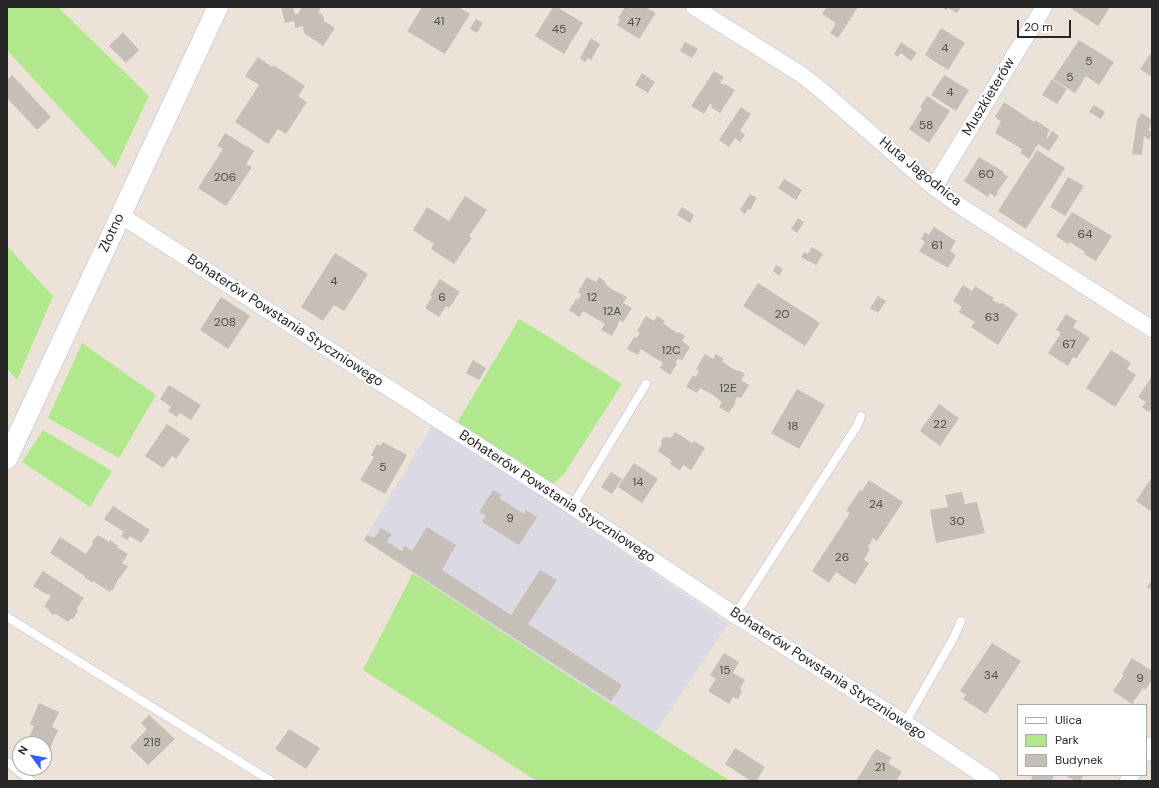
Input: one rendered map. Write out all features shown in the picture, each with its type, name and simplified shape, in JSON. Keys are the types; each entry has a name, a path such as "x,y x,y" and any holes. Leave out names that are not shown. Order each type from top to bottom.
{"street":[{"name":"Złotno","path":"7,460 218,7"},
{"name":"Huta Jagodnica","path":"694,7 802,75 934,187 963,208 1152,329"},
{"name":"Muszkieterów","path":"934,187 1044,7"},
{"name":"Bohaterów Powstania Styczniowego","path":"120,215 572,506 735,615 905,723 992,781"}],"lane":[{"path":"572,506 646,384"},
{"path":"735,615 857,426 861,416"},
{"path":"7,617 271,781"},
{"path":"905,723 961,621"},
{"path":"7,762 31,781"}],"shaded area":[{"path":"434,422 728,624 655,733 364,540"}],"green space":[{"path":"7,7 58,7 149,96 115,168 7,50"},
{"path":"7,246 53,296 17,380 7,369"},
{"path":"519,319 622,384 564,474 553,484 457,423"},
{"path":"82,343 156,395 119,458 48,418"},
{"path":"43,430 112,471 90,507 22,462"},
{"path":"413,573 730,781 537,781 363,670"}],"building":[{"path":"281,7 293,7 295,14 298,14 302,7 321,7 318,12 323,15 324,21 335,28 323,46 304,33 303,26 295,28 294,21 285,23"},
{"path":"422,7 459,7 470,14 445,54 407,31"},
{"path":"553,7 557,7 583,23 564,54 535,36"},
{"path":"625,7 631,9 632,7 645,7 656,13 639,39 617,25 620,20 618,18"},
{"path":"827,7 858,7 838,38 830,33 836,23 822,14"},
{"path":"945,7 961,7 957,13 948,8 947,10 944,9"},
{"path":"1069,7 1110,7 1098,26"},
{"path":"476,19 483,23 477,33 470,29"},
{"path":"941,28 965,43 948,70 925,55"},
{"path":"123,32 139,50 126,63 109,46"},
{"path":"591,38 600,44 591,60 588,58 585,62 580,58"},
{"path":"1079,40 1114,62 1099,85 1086,76 1075,93 1053,79"},
{"path":"685,42 698,49 692,58 680,51"},
{"path":"901,42 917,53 911,61 901,53 898,57 894,54"},
{"path":"1152,51 1152,77 1140,69"},
{"path":"258,57 305,86 298,96 307,102 286,134 278,129 268,144 235,122 259,85 245,76"},
{"path":"714,71 724,77 720,83 725,84 735,90 720,113 711,107 712,105 710,104 704,114 691,106"},
{"path":"642,73 655,82 648,93 635,85"},
{"path":"12,75 51,117 37,130 7,98 7,80"},
{"path":"944,75 969,90 956,111 931,95"},
{"path":"1052,79 1067,89 1057,104 1042,95"},
{"path":"927,96 950,111 929,143 909,129 922,109 920,107"},
{"path":"1004,102 1034,122 1035,120 1050,130 1046,137 1048,138 1052,131 1059,136 1049,151 1038,144 1029,159 1020,153 1022,149 995,133 1001,121 995,117"},
{"path":"1094,105 1105,112 1101,119 1089,112"},
{"path":"741,107 751,114 740,131 745,135 740,142 735,138 729,147 719,140"},
{"path":"1142,113 1152,120 1148,130 1152,132 1152,134 1149,140 1144,136 1142,155 1132,154 1137,120"},
{"path":"225,133 254,151 246,164 252,167 226,206 198,188 223,149 217,146"},
{"path":"1037,150 1065,168 1026,229 998,211"},
{"path":"979,157 1004,172 1003,173 1008,177 995,197 990,193 988,197 964,181"},
{"path":"1068,177 1084,186 1065,216 1050,207"},
{"path":"784,179 802,190 796,200 778,188"},
{"path":"750,194 757,198 750,210 748,209 745,214 740,210"},
{"path":"465,196 487,210 469,236 472,238 454,264 431,249 434,244 413,230 427,207 449,221"},
{"path":"682,207 694,215 690,223 677,215"},
{"path":"1072,212 1112,236 1096,261 1084,254 1085,252 1070,242 1068,244 1056,236"},
{"path":"798,218 804,222 797,233 791,229"},
{"path":"934,227 956,241 950,251 956,255 948,268 919,251 925,242 921,239 925,232 929,235"},
{"path":"812,247 823,254 816,265 801,257 804,252 808,254"},
{"path":"335,253 368,274 344,311 334,305 323,321 301,307"},
{"path":"776,265 783,269 779,276 773,271"},
{"path":"587,277 596,282 599,277 613,290 627,297 623,303 632,308 623,322 620,320 612,336 601,330 605,324 583,311 579,317 569,310 576,299 578,300 581,294 578,292"},
{"path":"440,279 460,292 449,308 446,306 439,317 425,308 432,297 430,295"},
{"path":"758,283 820,323 805,346 743,306"},
{"path":"963,285 972,291 975,286 994,298 992,300 1000,304 1002,303 1018,314 998,345 971,327 975,322 959,312 962,307 953,301"},
{"path":"878,296 886,301 878,313 870,308"},
{"path":"221,297 250,316 228,349 200,330"},
{"path":"1066,314 1077,321 1073,327 1090,338 1076,359 1073,357 1068,366 1048,353 1061,333 1056,330"},
{"path":"646,316 654,321 657,316 665,321 663,323 685,336 682,341 690,347 682,360 678,359 675,363 677,364 670,375 660,368 663,363 641,349 638,355 627,349 634,337 636,338 640,333 637,331"},
{"path":"1111,350 1131,363 1127,369 1136,375 1115,407 1086,388"},
{"path":"705,354 713,359 716,354 724,359 722,361 730,367 745,374 741,380 749,385 741,398 737,397 736,402 729,413 719,407 722,402 713,395 700,388 697,393 686,387 693,375 696,377 699,371 696,369"},
{"path":"473,360 486,368 479,380 466,373"},
{"path":"1152,376 1152,409 1149,412 1142,407 1146,402 1138,397"},
{"path":"169,385 201,405 191,420 180,413 177,417 168,411 171,407 160,399"},
{"path":"797,389 825,405 799,449 771,433"},
{"path":"939,404 959,418 940,446 920,431"},
{"path":"167,424 190,439 176,459 172,456 163,468 145,456"},
{"path":"675,432 692,443 694,441 705,448 691,470 683,465 680,470 670,464 672,461 658,451 662,444 661,441 663,438 671,438"},
{"path":"383,442 407,455 385,494 360,480 374,457 371,455 377,444 380,446"},
{"path":"634,463 658,479 642,503 618,487"},
{"path":"611,472 622,479 612,494 601,487"},
{"path":"1152,477 1152,512 1136,501"},
{"path":"869,480 903,502 877,541 873,538 868,547 870,549 864,560 869,563 855,585 836,572 829,583 812,571 850,513 846,511 860,490 862,491"},
{"path":"493,490 502,495 499,498 524,514 526,510 537,517 519,545 482,522 486,516 479,512"},
{"path":"962,492 965,504 977,502 985,533 936,543 930,510 948,507 945,495"},
{"path":"113,506 150,530 141,543 130,536 127,540 121,536 124,532 104,519"},
{"path":"427,527 456,545 442,570 511,615 540,570 557,580 528,624 622,685 611,701 364,540 367,535 374,538 381,528 392,534 387,542 402,551 405,546 412,551"},
{"path":"98,535 109,542 110,540 118,546 117,547 128,554 122,563 128,566 120,578 119,577 113,590 110,592 93,581 93,583 50,553 60,537 86,554 93,544 92,541"},
{"path":"43,571 84,598 77,608 78,611 73,619 70,619 68,622 56,614 53,615 44,606 51,596 33,586"},
{"path":"1152,579 1152,590 1147,587"},
{"path":"992,643 1021,661 986,714 963,699 966,695 960,691"},
{"path":"724,653 739,662 733,673 745,680 740,688 742,691 738,699 733,697 729,704 708,691 716,679 710,675"},
{"path":"1132,658 1152,671 1152,680 1145,690 1143,688 1132,704 1113,691 1124,675 1122,674"},
{"path":"39,703 59,712 52,727 58,730 52,744 52,736 30,736 34,726 30,724"},
{"path":"149,715 175,739 148,765 130,747 147,729 141,723"},
{"path":"289,729 320,748 306,769 275,749"},
{"path":"735,748 765,767 756,781 751,781 725,764"},
{"path":"876,749 892,758 888,763 902,772 896,781 856,781"},
{"path":"1032,776 1054,776 1051,781 1034,781 1031,779"},
{"path":"1067,776 1083,776 1080,781 1075,781"}]}
